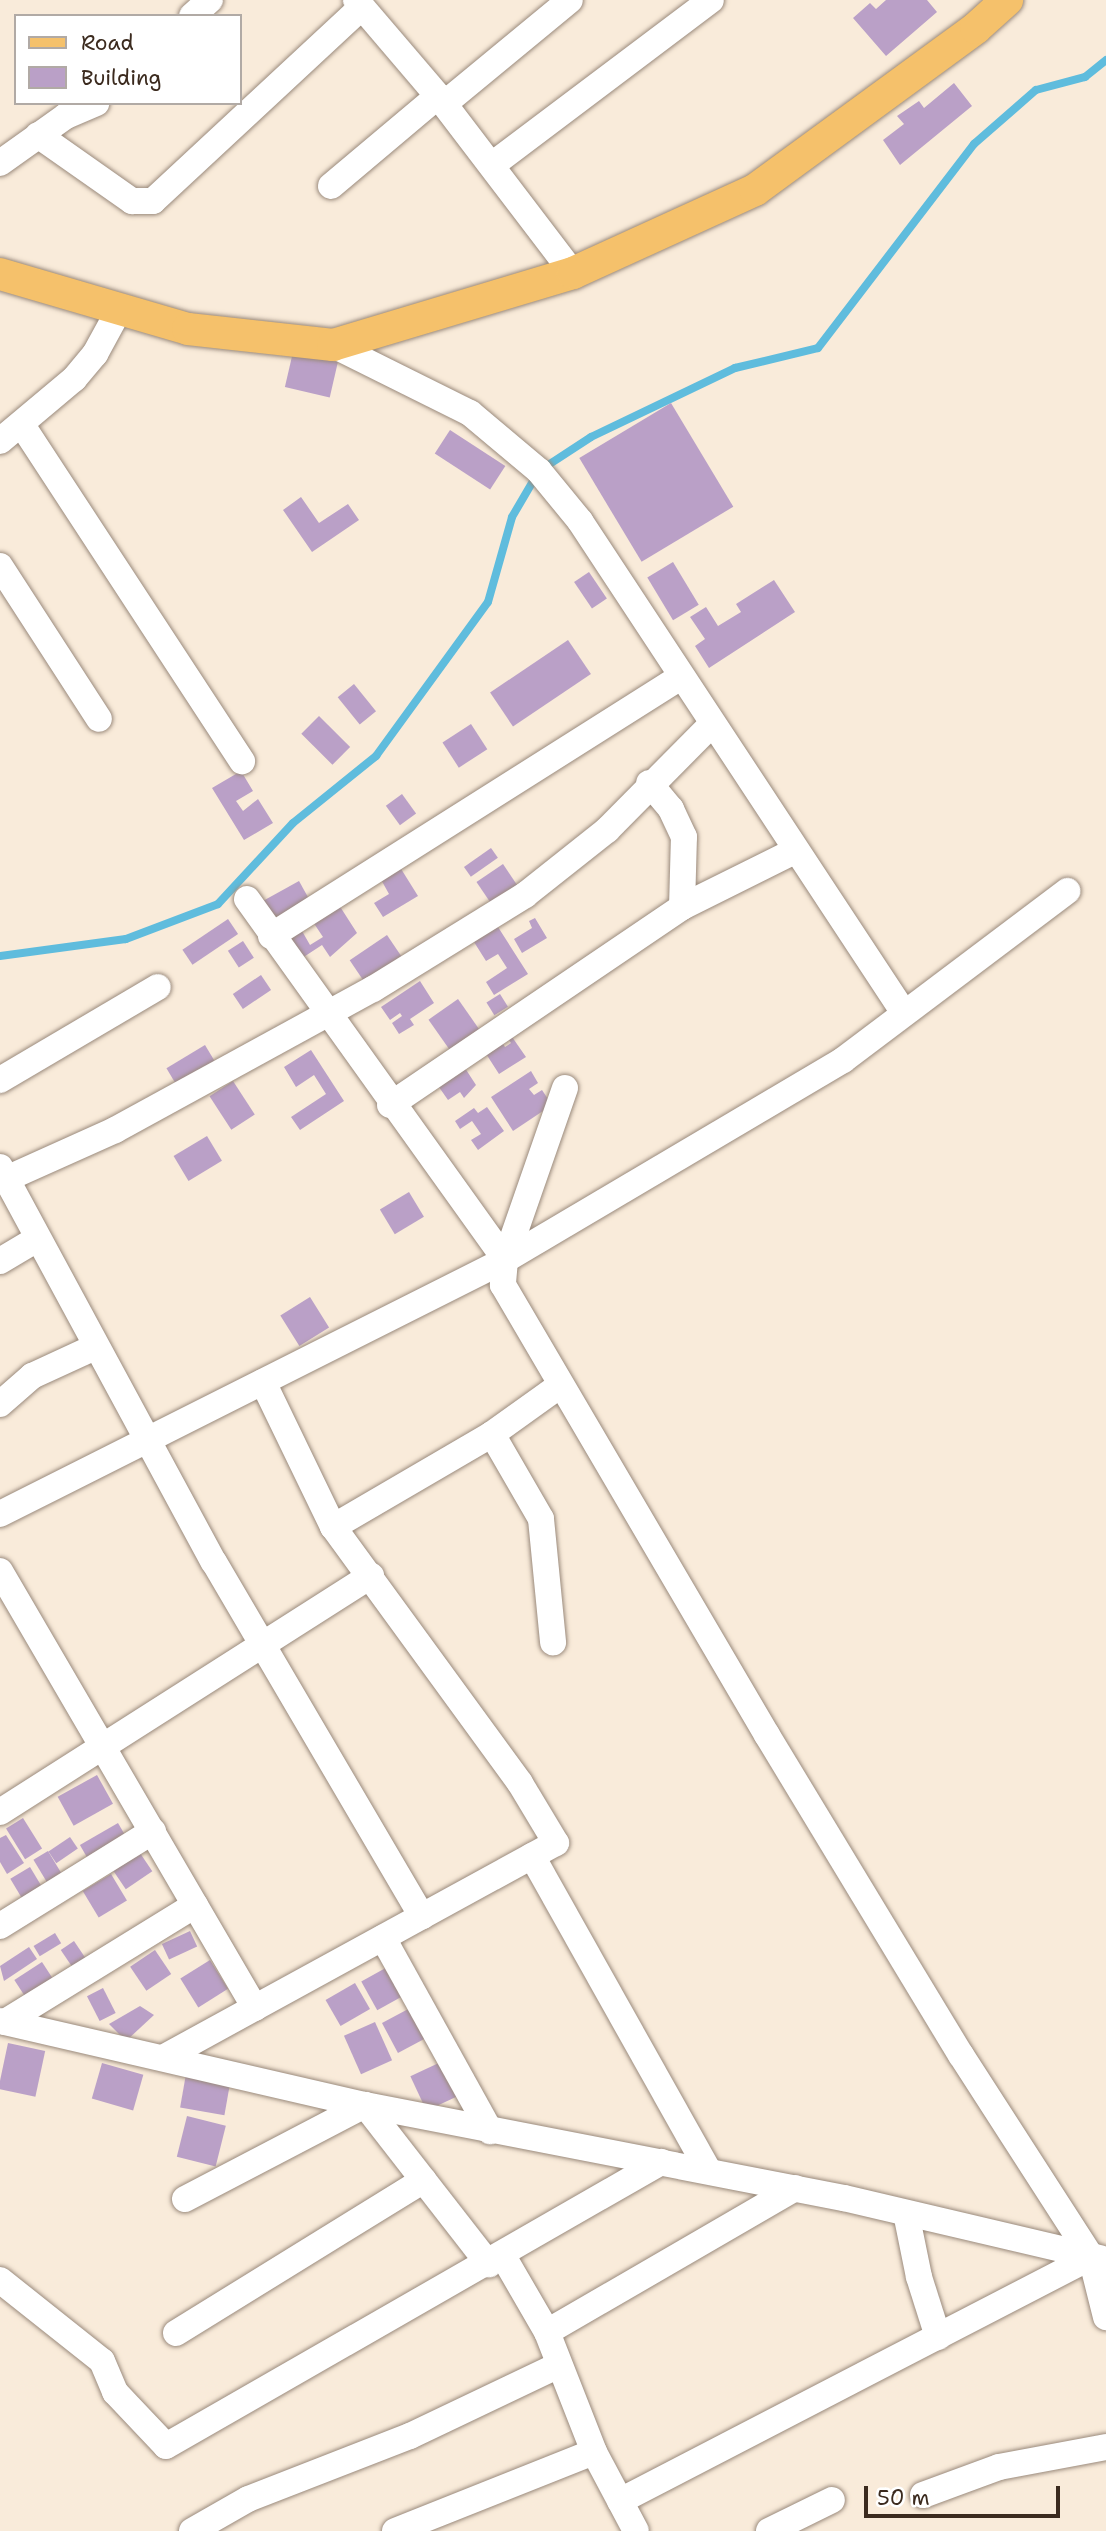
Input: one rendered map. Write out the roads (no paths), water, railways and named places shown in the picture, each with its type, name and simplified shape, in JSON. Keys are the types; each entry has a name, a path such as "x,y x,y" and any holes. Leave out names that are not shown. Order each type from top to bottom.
{"main road":[{"path":"0,274 188,329 333,345 572,273 755,190 976,28 1007,0"}],"street":[{"path":"194,14 210,0"},
{"path":"331,186 570,0"},
{"path":"492,165 710,0"},
{"path":"38,135 131,201 153,201 359,4 441,100 572,273"},
{"path":"0,163 38,135 92,105"},
{"path":"0,441 22,425 95,354 119,310"},
{"path":"333,345 407,378 470,413 539,471 580,521 904,1013"},
{"path":"22,425 242,761"},
{"path":"0,566 99,719"},
{"path":"271,936 681,677"},
{"path":"422,1916 261,1643 151,1441 95,1347 3,1173 115,1130 330,1012 525,895 607,830 649,783 712,724"},
{"path":"649,783 671,810 684,836 682,907"},
{"path":"390,1105 682,907 795,851"},
{"path":"0,1514 151,1441 505,1259 843,1060 1067,891"},
{"path":"247,899 271,936 330,1012 390,1105 505,1259"},
{"path":"0,1080 158,987"},
{"path":"565,1088 505,1259 503,1285 559,1386 947,2031 1099,2258 1106,2317"},
{"path":"0,1261 37,1239"},
{"path":"0,1404 32,1376 95,1347"},
{"path":"163,2058 556,1843 520,1783 333,1527 263,1382"},
{"path":"333,1527 492,1434 559,1386"},
{"path":"492,1434 541,1519 553,1642"},
{"path":"0,1571 255,2008"},
{"path":"0,1812 261,1643 371,1576"},
{"path":"0,1926 153,1831"},
{"path":"532,1856 708,2170"},
{"path":"2,2022 195,1905"},
{"path":"383,1938 490,2131"},
{"path":"2,2022 365,2105 795,2188 1099,2258"},
{"path":"365,2105 424,2180 496,2260 547,2332 594,2452 636,2531"},
{"path":"185,2199 365,2105"},
{"path":"0,2280 102,2361 115,2392 166,2446 496,2260 661,2162"},
{"path":"176,2333 424,2180"},
{"path":"547,2332 795,2188"},
{"path":"906,2213 919,2277 938,2337"},
{"path":"620,2501 938,2337 1099,2258"},
{"path":"209,2527 248,2499 410,2436 559,2365"},
{"path":"923,2495 999,2467 1106,2447"},
{"path":"400,2530 594,2452"},
{"path":"769,2531 832,2500"}],"waterway":[{"path":"0,956 126,939 218,904 293,823 376,756 488,602 512,517 539,471 591,437 735,368 818,348 974,144 1036,90 1085,77 1106,60"}]}
